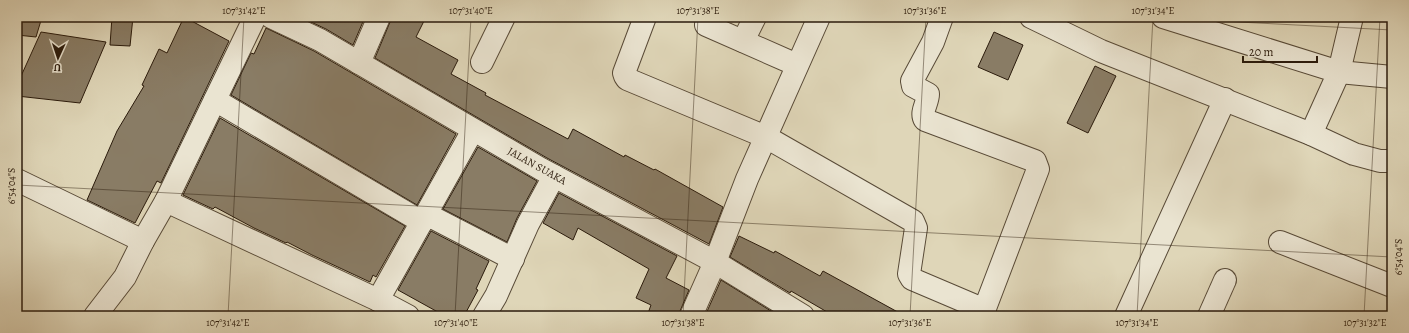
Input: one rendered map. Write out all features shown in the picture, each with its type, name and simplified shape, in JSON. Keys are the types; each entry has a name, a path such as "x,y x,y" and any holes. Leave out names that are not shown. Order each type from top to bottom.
{"street":[{"path":"95,316 97,311 125,277 143,241 166,201 255,17"},
{"name":"JALAN SUAKA","path":"271,17 320,40 554,176 715,262 803,316"},
{"path":"359,63 379,17"},
{"path":"482,62 504,17"},
{"path":"645,17 624,73 627,79 766,137 913,220 916,228 909,274 912,279 984,313 1038,169 1035,162 925,120 923,117 928,94 913,86 912,81 933,42 942,17"},
{"path":"743,41 755,17"},
{"path":"691,316 715,262 747,180 819,17"},
{"path":"1030,17 1101,51 1311,134 1354,154 1380,161 1392,162"},
{"path":"1163,17 1339,72 1392,77"},
{"path":"1311,134 1339,72 1352,17"},
{"path":"706,25 797,66"},
{"path":"1126,316 1225,99"},
{"path":"215,100 424,218 513,259"},
{"path":"378,300 473,130"},
{"path":"484,316 496,296 528,224 554,176"},
{"path":"17,180 143,241"},
{"path":"166,201 378,300 408,316"},
{"path":"1280,242 1392,286"},
{"path":"1209,316 1226,280"}],"building":[{"path":"17,17 42,17 36,37 17,35"},
{"path":"112,17 133,17 130,46 110,45"},
{"path":"184,17 229,41 161,183 157,181 135,223 87,200 117,131 144,86 142,85 159,49 167,53"},
{"path":"300,17 365,17 353,45 326,29"},
{"path":"391,17 426,17 416,37 458,60 451,74 486,93 485,95 568,139 573,129 624,157 625,155 654,170 655,169 723,207 709,244 547,158 375,58"},
{"path":"266,28 314,51 456,134 417,205 231,95 251,53 254,54"},
{"path":"41,32 106,42 80,103 17,96 17,85"},
{"path":"994,32 1023,45 1008,80 978,67"},
{"path":"1095,66 1116,76 1088,133 1067,123"},
{"path":"220,118 405,226 376,277 373,275 370,282 287,242 286,243 254,228 215,207 213,209 183,195"},
{"path":"478,147 537,181 517,218 507,242 443,209"},
{"path":"559,193 677,256 666,278 689,290 679,316 647,316 651,305 636,298 649,269 578,228 573,240 543,223"},
{"path":"431,231 489,261 476,289 478,290 464,316 445,316 398,290"},
{"path":"739,236 774,253 775,251 820,276 823,271 905,316 834,316 791,291 790,293 730,257"},
{"path":"721,280 779,316 705,316"}]}
